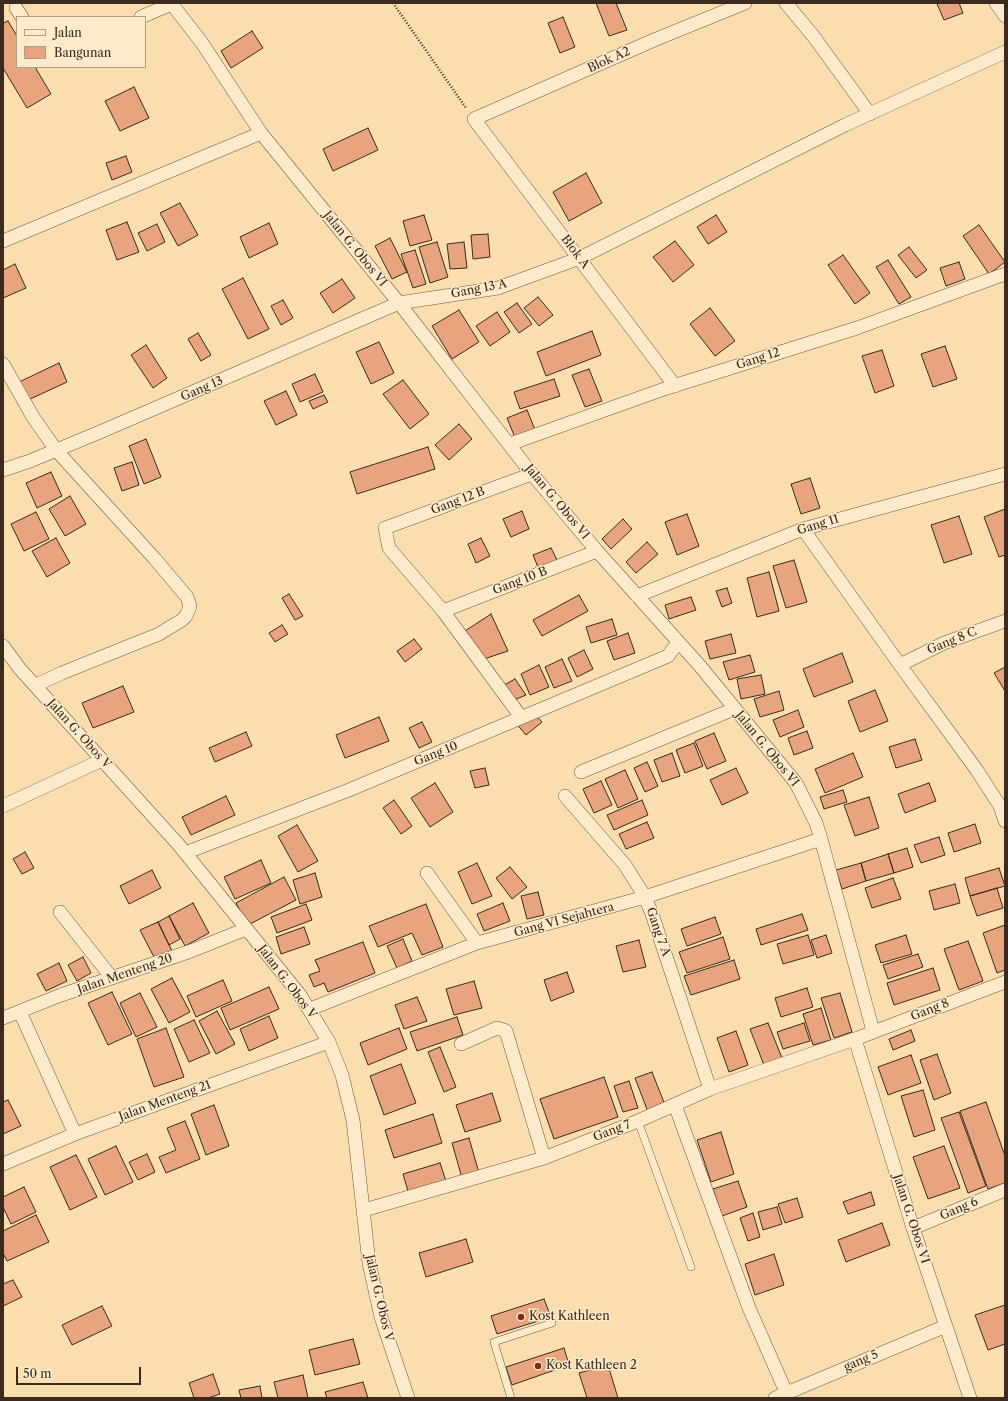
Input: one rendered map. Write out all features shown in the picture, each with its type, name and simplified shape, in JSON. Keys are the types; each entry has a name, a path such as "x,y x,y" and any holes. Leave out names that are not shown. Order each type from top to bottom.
{"street":[{"path":"143,16 173,3"},
{"name":"Jalan G. Obos VI","path":"173,3 202,43 261,133 399,303 532,474 597,551 700,666 796,783 816,823 821,839 873,1031"},
{"name":"Blok A2","path":"474,119 654,40 746,3"},
{"path":"786,3 814,37 870,114"},
{"path":"996,3 1005,16"},
{"name":"Gang 13 A","path":"399,303 498,288 580,258 870,114 1005,52"},
{"name":"Blok A","path":"474,119 675,386"},
{"path":"3,241 261,133"},
{"name":"Gang 12","path":"510,444 675,386 857,328 1005,274"},
{"name":"Gang 13","path":"3,470 108,429 399,303"},
{"path":"3,364 33,417 56,450 155,559 187,598 190,606 186,616 182,620 159,634 36,685"},
{"name":"Gang 12 B","path":"443,611 389,548 385,528 532,474"},
{"name":"Gang 11","path":"637,596 803,529 1005,474"},
{"path":"803,529 900,665 1003,805 1005,820"},
{"name":"Gang 10 B","path":"443,611 597,551"},
{"path":"443,611 521,716"},
{"name":"Gang 8 C","path":"900,665 944,644 1005,621"},
{"name":"Gang 10","path":"185,853 349,790 515,721 521,716 668,656 678,642"},
{"name":"Jalan G. Obos V","path":"3,646 185,853 310,1009 329,1042 342,1075 353,1120 369,1263 381,1317 408,1398"},
{"path":"581,772 734,708"},
{"path":"3,806 102,760"},
{"name":"Gang 7 A","path":"564,796 625,865 645,898 652,914 710,1089"},
{"name":"Gang VI Sejahtera","path":"310,1009 478,944 645,898 821,839"},
{"path":"427,873 478,944"},
{"path":"60,912 112,978"},
{"name":"Jalan Menteng 20","path":"3,1018 191,951 246,929"},
{"name":"Gang 8","path":"855,1039 1005,982"},
{"path":"20,1012 75,1134"},
{"path":"461,1044 498,1028 506,1032 544,1158"},
{"name":"Jalan G. Obos VI","path":"855,1039 913,1228 970,1398"},
{"name":"Gang 7","path":"364,1210 544,1158 638,1121 710,1089 855,1039"},
{"name":"Jalan Menteng 21","path":"3,1164 75,1134 329,1042"},
{"path":"675,1105 781,1395"},
{"name":"Gang 6","path":"913,1228 1005,1190"},
{"name":"gang 5","path":"781,1395 946,1326"}],"lane":[{"path":"638,1121 691,1267"},
{"path":"511,1398 494,1342 552,1323"}],"path":[{"path":"393,3 474,119"}],"building":[{"path":"596,3 616,3 627,30 609,36"},
{"path":"959,3 963,13 944,20 937,4"},
{"path":"563,17 575,47 560,53 548,23"},
{"path":"8,21 16,34 16,68 36,68 51,94 27,108 3,68 3,23"},
{"path":"252,31 263,48 231,68 221,51"},
{"path":"134,87 149,118 120,131 105,101"},
{"path":"368,128 378,150 333,171 323,149"},
{"path":"126,156 132,172 112,180 106,163"},
{"path":"586,173 602,203 569,221 553,192"},
{"path":"180,203 198,235 178,246 160,213"},
{"path":"424,215 432,240 410,246 403,221"},
{"path":"716,215 727,232 708,244 697,227"},
{"path":"127,222 139,252 117,260 106,230"},
{"path":"269,223 278,244 249,258 240,237"},
{"path":"157,224 165,242 147,251 138,233"},
{"path":"979,225 1005,262 989,274 963,236"},
{"path":"488,234 490,257 473,259 471,235"},
{"path":"390,238 407,272 392,279 375,246"},
{"path":"675,241 694,265 673,282 653,257"},
{"path":"437,242 448,277 430,283 419,247"},
{"path":"464,242 467,268 450,269 447,244"},
{"path":"909,247 927,270 916,278 898,255"},
{"path":"415,250 426,284 413,288 401,254"},
{"path":"843,255 870,293 855,304 828,265"},
{"path":"888,260 911,297 899,304 876,267"},
{"path":"959,262 965,279 946,286 940,268"},
{"path":"15,264 26,288 3,298 3,270"},
{"path":"243,278 269,329 248,339 222,289"},
{"path":"342,279 355,298 333,313 320,293"},
{"path":"538,297 553,315 539,326 524,308"},
{"path":"283,300 293,318 281,325 271,306"},
{"path":"517,303 532,324 519,333 504,312"},
{"path":"710,308 735,341 715,356 690,324"},
{"path":"459,310 479,342 452,359 432,326"},
{"path":"497,312 510,332 490,346 476,326"},
{"path":"592,331 601,355 546,376 537,352"},
{"path":"198,333 211,355 201,361 188,339"},
{"path":"379,342 394,373 371,384 356,352"},
{"path":"146,345 167,378 153,388 131,355"},
{"path":"945,346 957,379 933,387 921,354"},
{"path":"882,350 894,386 875,393 862,356"},
{"path":"59,363 67,382 28,400 19,382"},
{"path":"589,369 602,401 585,407 572,375"},
{"path":"315,374 323,392 300,402 292,384"},
{"path":"554,379 560,396 520,409 514,392"},
{"path":"403,380 429,414 410,429 383,394"},
{"path":"286,391 297,415 276,425 264,401"},
{"path":"324,395 328,402 313,409 309,401"},
{"path":"527,410 536,432 516,440 507,418"},
{"path":"459,424 472,439 449,460 435,445"},
{"path":"146,439 161,477 144,484 129,446"},
{"path":"428,447 435,469 357,494 350,472"},
{"path":"132,462 139,485 122,491 114,468"},
{"path":"51,472 62,496 37,508 26,483"},
{"path":"810,478 820,508 801,514 791,484"},
{"path":"70,496 86,524 65,536 49,509"},
{"path":"1005,509 1005,555 999,557 984,517"},
{"path":"522,511 529,529 511,537 503,519"},
{"path":"36,512 49,539 24,551 11,524"},
{"path":"687,514 699,546 677,555 665,522"},
{"path":"959,516 972,554 944,563 931,525"},
{"path":"623,519 632,529 611,549 602,539"},
{"path":"56,538 70,563 47,577 32,551"},
{"path":"481,538 490,556 476,563 468,544"},
{"path":"647,542 658,554 636,573 626,562"},
{"path":"551,548 559,564 540,572 533,555"},
{"path":"794,560 807,602 786,608 773,566"},
{"path":"769,572 779,611 757,617 747,578"},
{"path":"727,588 732,603 722,607 716,591"},
{"path":"289,594 303,616 295,620 282,598"},
{"path":"579,595 588,611 542,636 533,620"},
{"path":"691,597 696,610 669,619 665,605"},
{"path":"491,614 508,651 484,659 465,631"},
{"path":"612,619 617,635 591,643 586,627"},
{"path":"282,625 288,634 275,642 269,633"},
{"path":"628,633 635,653 614,660 607,641"},
{"path":"731,634 736,653 710,659 705,641"},
{"path":"414,639 422,649 405,662 397,651"},
{"path":"584,650 593,669 577,677 568,658"},
{"path":"842,653 853,682 814,697 803,669"},
{"path":"750,655 755,672 729,680 723,662"},
{"path":"562,659 572,681 554,688 545,667"},
{"path":"539,665 549,687 530,695 521,674"},
{"path":"1005,667 1005,691 994,673"},
{"path":"761,675 765,694 741,699 737,679"},
{"path":"515,679 526,695 514,700 504,685"},
{"path":"123,686 134,712 93,728 82,703"},
{"path":"875,690 888,721 860,732 848,701"},
{"path":"779,691 784,710 760,717 754,699"},
{"path":"530,709 542,722 526,735 515,722"},
{"path":"798,710 804,727 780,737 773,720"},
{"path":"379,717 389,741 345,758 336,735"},
{"path":"422,722 432,742 419,748 409,728"},
{"path":"807,731 813,748 794,755 788,738"},
{"path":"246,732 252,746 215,762 209,748"},
{"path":"714,733 726,761 707,769 695,741"},
{"path":"915,739 922,760 896,768 889,747"},
{"path":"694,743 703,766 685,773 676,750"},
{"path":"672,753 680,776 662,782 654,760"},
{"path":"853,753 863,777 825,793 815,769"},
{"path":"647,762 658,786 645,792 634,768"},
{"path":"485,768 489,785 475,788 470,771"},
{"path":"736,768 748,793 722,805 710,780"},
{"path":"625,770 638,799 618,808 605,779"},
{"path":"601,781 612,805 594,813 583,789"},
{"path":"435,783 453,812 430,827 411,798"},
{"path":"929,783 936,801 905,813 898,794"},
{"path":"843,790 847,802 824,809 820,797"},
{"path":"226,796 235,815 191,835 182,817"},
{"path":"869,797 879,828 855,836 844,805"},
{"path":"394,800 412,826 401,834 383,808"},
{"path":"642,800 648,815 614,830 607,815"},
{"path":"647,822 654,838 626,849 619,834"},
{"path":"975,824 981,843 954,852 948,833"},
{"path":"297,825 318,861 298,872 278,836"},
{"path":"939,837 945,855 921,863 914,845"},
{"path":"907,848 913,867 894,873 888,854"},
{"path":"25,852 34,868 22,874 13,859"},
{"path":"888,854 894,873 866,881 861,863"},
{"path":"261,860 271,883 235,899 224,877"},
{"path":"477,863 492,896 472,904 458,872"},
{"path":"861,863 866,881 842,889 836,870"},
{"path":"510,867 527,887 512,899 496,878"},
{"path":"999,868 1005,886 970,896 965,878"},
{"path":"152,870 161,888 129,904 120,886"},
{"path":"315,873 322,897 300,904 293,880"},
{"path":"284,877 296,900 248,925 236,903"},
{"path":"893,878 901,899 872,908 865,888"},
{"path":"955,884 960,903 934,910 929,891"},
{"path":"997,888 1003,908 977,916 970,896"},
{"path":"538,892 544,915 527,919 521,896"},
{"path":"193,903 209,933 185,946 169,916"},
{"path":"503,903 510,921 484,931 477,914"},
{"path":"306,904 312,920 277,933 271,917"},
{"path":"426,904 443,947 422,955 412,933 378,947 369,926"},
{"path":"802,914 808,930 761,945 756,929"},
{"path":"169,916 180,939 169,945 158,922"},
{"path":"715,917 721,934 687,946 681,929"},
{"path":"158,922 172,951 155,959 140,930"},
{"path":"1005,925 1005,970 997,973 983,933"},
{"path":"304,927 310,944 281,954 276,937"},
{"path":"808,935 814,955 783,964 777,944"},
{"path":"826,935 832,953 817,958 811,940"},
{"path":"906,935 912,954 881,963 875,945"},
{"path":"723,937 730,959 687,973 679,952"},
{"path":"403,939 412,961 397,968 387,946"},
{"path":"639,940 646,967 623,972 616,946"},
{"path":"968,941 983,981 959,990 944,949"},
{"path":"363,942 375,973 328,992 324,983 314,987 309,975 320,971 315,960"},
{"path":"918,954 923,967 888,979 883,965"},
{"path":"83,957 91,973 77,981 68,965"},
{"path":"734,960 740,979 691,995 684,976"},
{"path":"59,963 67,981 46,991 37,974"},
{"path":"933,968 940,990 894,1005 887,983"},
{"path":"567,972 574,992 551,1001 544,980"},
{"path":"172,978 190,1012 169,1023 151,989"},
{"path":"223,980 232,1001 196,1017 187,996"},
{"path":"474,981 482,1008 454,1015 446,989"},
{"path":"269,987 279,1009 230,1030 221,1008"},
{"path":"807,988 813,1007 781,1017 775,998"},
{"path":"112,992 132,1034 108,1045 88,1003"},
{"path":"140,993 157,1027 136,1037 120,1003"},
{"path":"840,993 852,1032 834,1038 821,998"},
{"path":"417,997 427,1021 404,1029 395,1005"},
{"path":"821,1008 831,1040 813,1045 803,1014"},
{"path":"217,1011 235,1044 216,1054 199,1021"},
{"path":"269,1016 278,1038 249,1051 240,1029"},
{"path":"457,1017 463,1035 417,1051 410,1032"},
{"path":"194,1020 210,1053 189,1062 174,1029"},
{"path":"768,1023 782,1058 764,1065 750,1029"},
{"path":"804,1023 810,1041 783,1049 777,1032"},
{"path":"166,1028 184,1077 154,1087 137,1039"},
{"path":"399,1028 407,1049 368,1065 360,1043"},
{"path":"911,1030 915,1041 893,1050 889,1039"},
{"path":"736,1031 748,1065 729,1072 717,1038"},
{"path":"440,1047 456,1087 444,1092 428,1052"},
{"path":"937,1054 951,1093 934,1100 920,1060"},
{"path":"911,1055 921,1083 888,1095 878,1067"},
{"path":"401,1064 416,1103 384,1115 370,1076"},
{"path":"652,1072 665,1105 648,1112 635,1078"},
{"path":"604,1077 618,1117 554,1139 540,1099"},
{"path":"629,1081 638,1108 623,1112 614,1086"},
{"path":"923,1090 935,1130 914,1137 901,1096"},
{"path":"492,1093 501,1121 465,1132 456,1105"},
{"path":"8,1100 21,1126 3,1134 3,1102"},
{"path":"986,1102 1005,1156 1005,1183 988,1189 960,1111"},
{"path":"214,1105 229,1146 206,1155 191,1114"},
{"path":"959,1112 986,1186 968,1193 941,1118"},
{"path":"433,1114 442,1143 394,1158 385,1130"},
{"path":"185,1121 200,1159 166,1173 159,1157 176,1150 167,1128"},
{"path":"721,1132 734,1174 711,1182 697,1140"},
{"path":"469,1138 479,1173 462,1178 452,1143"},
{"path":"116,1146 133,1182 105,1195 88,1159"},
{"path":"944,1146 960,1188 928,1199 913,1157"},
{"path":"147,1154 155,1172 138,1180 129,1162"},
{"path":"76,1155 97,1197 70,1210 50,1167"},
{"path":"440,1163 448,1187 410,1198 403,1174"},
{"path":"738,1181 747,1207 722,1216 713,1189"},
{"path":"24,1187 36,1212 11,1224 3,1207 3,1197"},
{"path":"871,1192 875,1205 848,1214 843,1202"},
{"path":"797,1198 803,1217 785,1223 778,1204"},
{"path":"777,1207 782,1224 763,1230 758,1212"},
{"path":"753,1213 760,1237 748,1241 740,1218"},
{"path":"36,1215 49,1242 7,1261 3,1253 3,1231"},
{"path":"882,1223 890,1245 846,1262 838,1240"},
{"path":"466,1239 473,1262 426,1277 419,1253"},
{"path":"774,1254 784,1285 755,1295 745,1264"},
{"path":"13,1280 22,1297 3,1306 3,1284"},
{"name":"Kost Kathleen","path":"544,1299 551,1317 497,1334 491,1316"},
{"path":"1005,1305 1005,1344 988,1350 975,1315"},
{"path":"102,1306 112,1326 72,1345 62,1325"},
{"path":"353,1339 360,1364 315,1375 309,1350"},
{"name":"Kost Kathleen 2","path":"564,1348 569,1365 512,1385 506,1367"},
{"path":"608,1365 618,1398 587,1398 579,1373"},
{"path":"213,1374 220,1394 208,1398 194,1398 189,1383"},
{"path":"303,1375 308,1398 278,1398 274,1382"},
{"path":"363,1382 368,1398 327,1398 325,1392"},
{"path":"260,1386 262,1398 241,1398 239,1390"}],"place":[{"name":"Kost Kathleen","path":"521,1317"},
{"name":"Kost Kathleen 2","path":"538,1366"}]}
